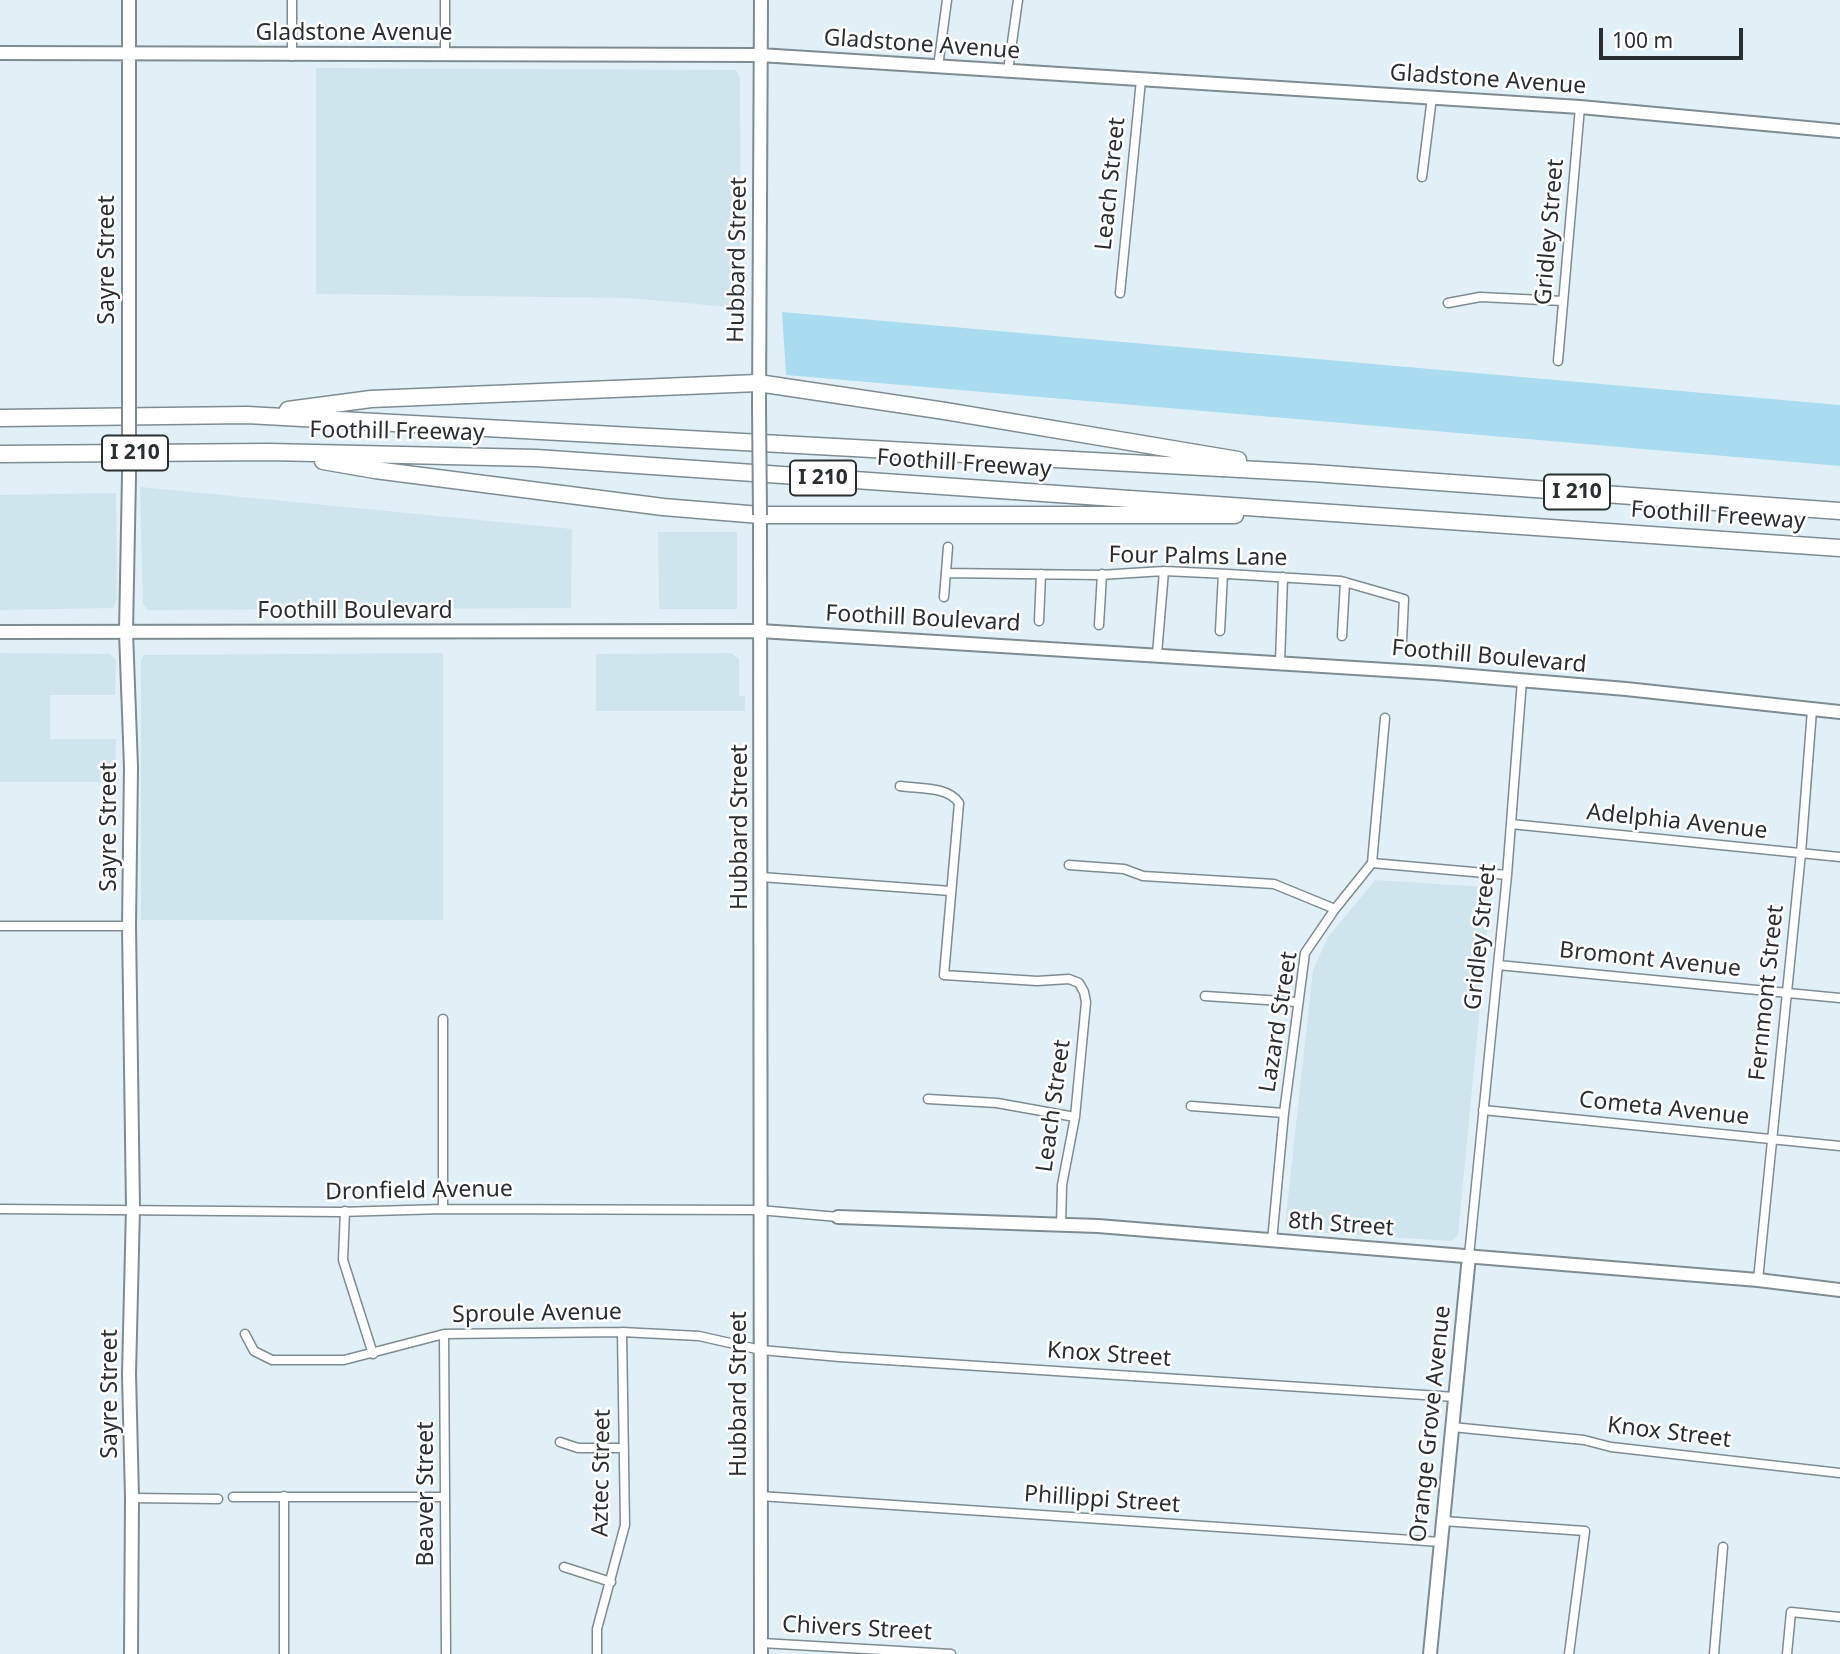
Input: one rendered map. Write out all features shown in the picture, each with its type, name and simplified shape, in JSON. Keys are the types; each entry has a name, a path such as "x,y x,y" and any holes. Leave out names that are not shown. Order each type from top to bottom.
{"highway":[{"path":"247,415 371,400 758,383 972,415 1313,473"},
{"name":"Foothill Freeway","path":"0,418 247,415 1313,473 1840,511"},
{"path":"269,452 375,470 550,493 663,507 760,515 1376,515"},
{"name":"Foothill Freeway","path":"0,454 269,452 536,458 1840,548"}],"street":[{"name":"Sayre Street","path":"129,0 126,632 131,767 131,1654"},
{"path":"292,0 292,56"},
{"path":"445,0 445,54"},
{"name":"Hubbard Street","path":"761,0 758,383 762,1648"},
{"path":"938,66 947,0"},
{"path":"1008,71 1018,0"},
{"name":"Gladstone Avenue","path":"0,54 761,55 1580,107 1840,131"},
{"name":"Leach Street","path":"1120,293 1141,80"},
{"path":"1422,177 1432,97"},
{"name":"Gridley Street","path":"1559,361 1580,107"},
{"path":"1448,303 1480,297 1563,301"},
{"path":"944,597 948,547"},
{"path":"1157,654 1164,571"},
{"name":"Four Palms Lane","path":"946,573 1102,574 1164,571 1345,582 1404,599 1402,641"},
{"path":"1039,621 1041,574"},
{"path":"1099,625 1102,574"},
{"path":"1220,631 1223,574"},
{"path":"1280,663 1283,577"},
{"path":"1342,636 1345,582"},
{"name":"Foothill Boulevard","path":"0,632 760,631 1157,654 1522,680 1840,712"},
{"name":"Gridley Street","path":"1475,1198 1507,875 1522,680"},
{"name":"Fernmont Street","path":"1758,1280 1801,853 1812,710"},
{"path":"1385,718 1372,863 1507,875"},
{"path":"761,877 951,891 959,803 947,792 900,786"},
{"name":"Adelphia Avenue","path":"1511,824 1840,857"},
{"name":"Lazard Street","path":"1272,1241 1284,1113 1305,953 1335,909 1372,863"},
{"path":"1069,866 1124,869 1143,876 1274,884 1335,909"},
{"name":"Leach Street","path":"951,891 944,975 1037,981 1069,979 1079,983 1084,992 1086,1002 1075,1117 1062,1185 1061,1226"},
{"path":"0,926 129,926"},
{"name":"Bromont Avenue","path":"1498,965 1840,998"},
{"path":"1205,996 1297,1002"},
{"path":"443,1019 443,1209"},
{"path":"928,1098 997,1103 1075,1117"},
{"path":"1191,1107 1284,1113"},
{"name":"Cometa Avenue","path":"1483,1110 1840,1146"},
{"name":"Orange Grove Avenue","path":"1430,1654 1475,1198"},
{"name":"Dronfield Avenue","path":"0,1209 133,1208 345,1212 443,1209 760,1210 838,1217"},
{"path":"345,1212 343,1260 373,1354"},
{"name":"8th Street","path":"838,1217 1098,1226 1758,1280 1840,1290"},
{"name":"Sproule Avenue","path":"244,1334 254,1351 272,1360 344,1360 444,1334 622,1332 699,1336 761,1350"},
{"name":"Aztec Street","path":"597,1654 597,1629 625,1525 622,1332"},
{"name":"Beaver Street","path":"444,1334 446,1654"},
{"name":"Knox Street","path":"761,1350 1455,1397"},
{"name":"Knox Street","path":"1452,1427 1584,1440 1611,1447 1840,1473"},
{"path":"560,1442 578,1448 624,1448"},
{"path":"284,1496 284,1654"},
{"name":"Phillippi Street","path":"760,1496 1441,1542"},
{"path":"233,1497 445,1497"},
{"path":"132,1498 218,1499"},
{"path":"1443,1521 1585,1531 1569,1654"},
{"path":"1714,1654 1723,1547"},
{"path":"564,1567 611,1581"},
{"path":"1787,1654 1791,1612 1840,1617"},
{"name":"Chivers Street","path":"762,1648 951,1654"}],"shaded area":[{"path":"316,68 736,70 740,78 741,308 628,298 316,294"},
{"path":"782,312 1840,405 1840,466 786,375"},
{"path":"140,487 572,529 571,608 148,610 143,604"},
{"path":"116,493 117,599 113,608 0,610 0,495"},
{"path":"658,532 737,532 737,609 659,609"},
{"path":"0,653 110,654 116,660 115,695 50,695 50,739 116,739 115,782 0,782"},
{"path":"443,653 443,920 141,920 141,660 144,655"},
{"path":"731,653 739,659 739,696 745,696 745,711 596,711 596,654"},
{"path":"1375,880 1485,887 1491,891 1458,1235 1452,1241 1291,1231 1285,1225 1313,970 1328,937"}]}
